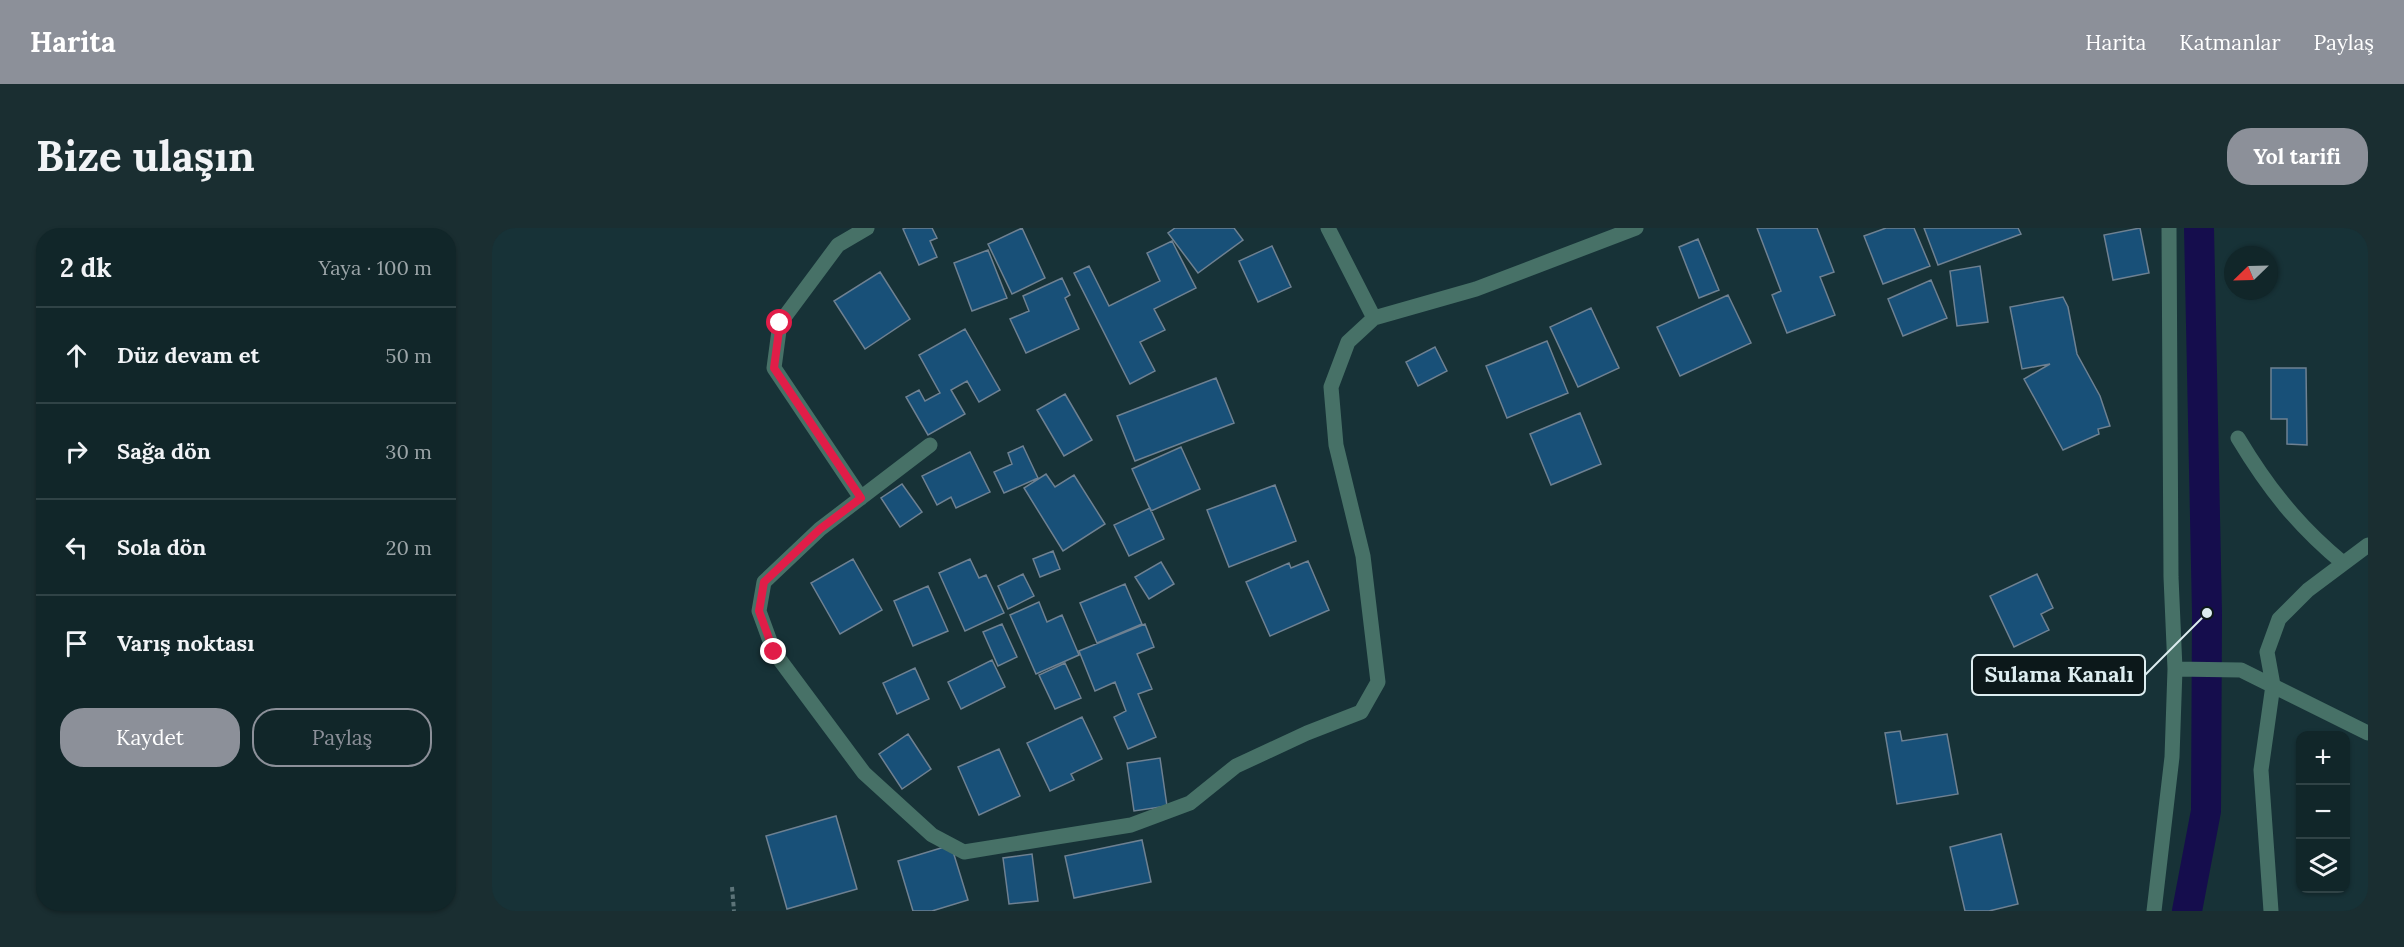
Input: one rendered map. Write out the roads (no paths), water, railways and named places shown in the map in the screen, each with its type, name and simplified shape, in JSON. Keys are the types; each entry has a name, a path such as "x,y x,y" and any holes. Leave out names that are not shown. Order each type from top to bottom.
{"street":[{"path":"861,498 774,368 780,323 838,245 867,228"},
{"path":"1328,228 1374,318"},
{"path":"930,445 820,529 764,582 759,611 774,652 864,773 932,835 964,852 1131,825 1190,803 1236,766 1307,733 1361,712 1378,682 1363,555 1336,445 1331,387 1348,342 1374,318 1476,289 1636,228"},
{"path":"2154,911 2172,757 2175,669 2171,577 2169,228"},
{"path":"2238,438 2261,477 2311,537 2343,563"},
{"path":"2271,911 2261,770 2273,685 2267,652 2279,620 2308,590 2368,545"},
{"path":"2175,669 2241,670 2368,733"}],"waterway":[{"path":"2187,911 2206,811 2207,613 2199,228"}],"place":[{"name":"Sulama Kanalı","path":"2207,613"}]}
